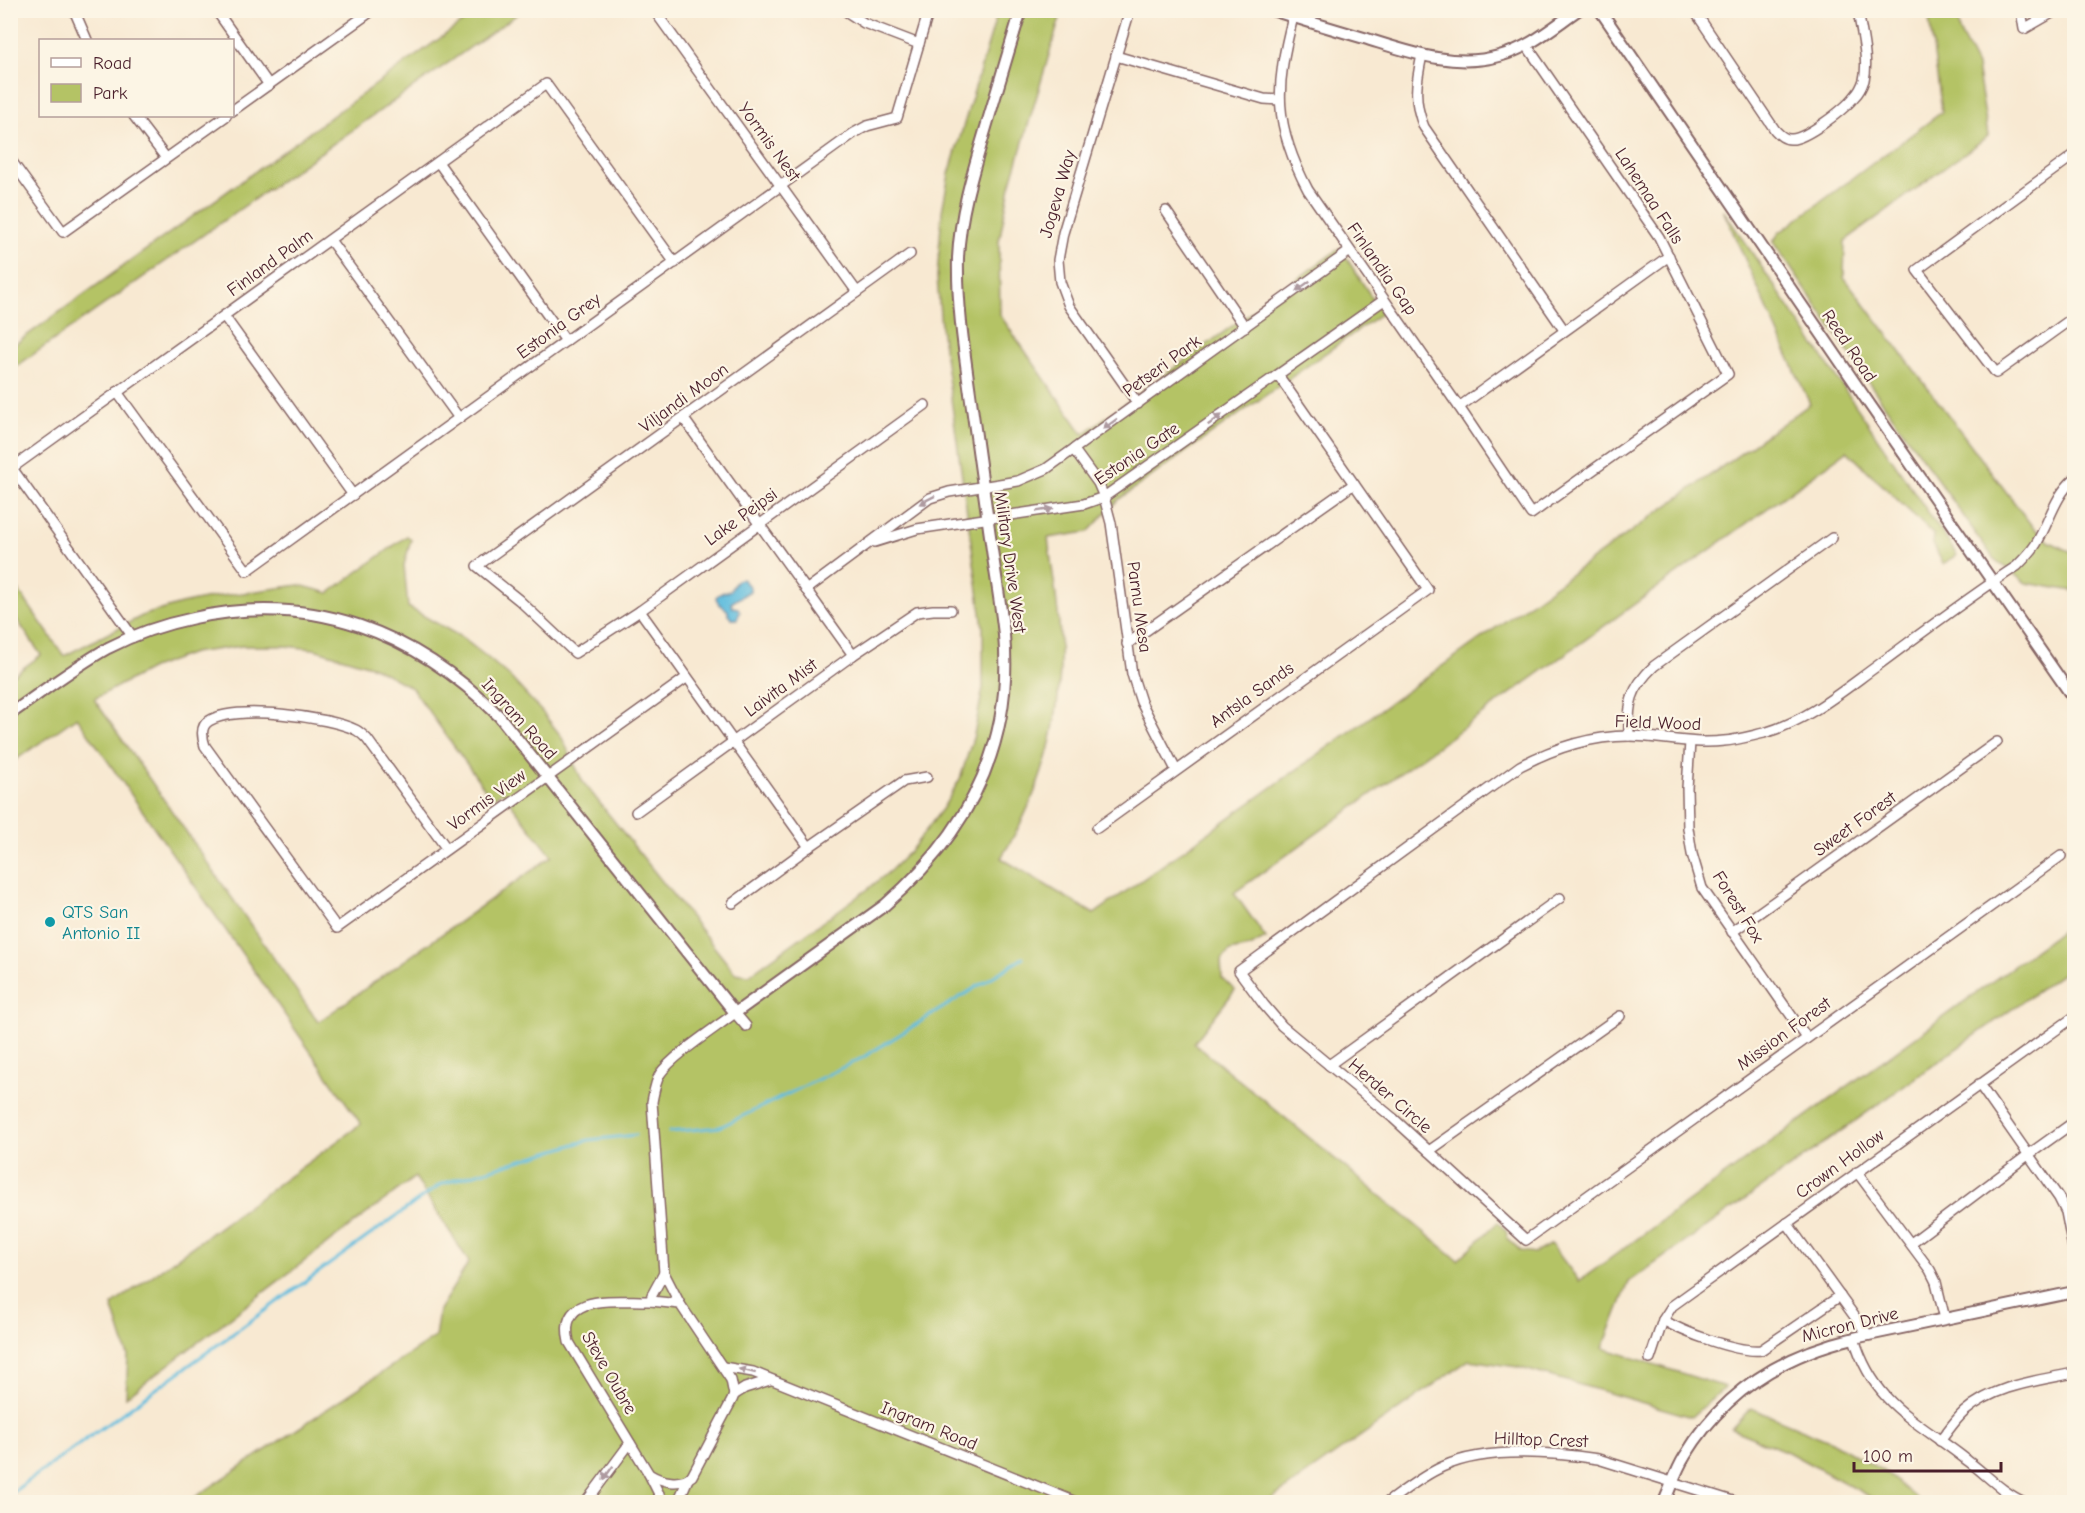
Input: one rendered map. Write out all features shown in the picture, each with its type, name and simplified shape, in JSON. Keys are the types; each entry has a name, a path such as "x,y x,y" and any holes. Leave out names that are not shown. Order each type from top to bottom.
{"street":[{"path":"74,10 87,39"},
{"path":"216,10 269,85"},
{"path":"234,110 373,10"},
{"name":"Yormis Nest","path":"654,10 857,292"},
{"path":"844,10 864,23 919,44 929,10"},
{"name":"Military Drive West","path":"735,1013 885,905 927,865 948,839 975,794 990,758 999,722 1004,684 1004,635 963,343 958,293 958,257 964,210 972,176 1021,10"},
{"name":"Jogeva Way","path":"1130,10 1063,233 1058,260 1060,282 1069,306 1138,404"},
{"path":"1272,10 1422,56 1451,60 1498,57 1527,46 1578,10"},
{"name":"Reed Road","path":"1600,10 2074,699"},
{"path":"1694,10 1775,130 1781,136 1792,140 1804,136 1854,98 1861,87 1865,65 1858,10"},
{"path":"2021,10 2024,29 2057,10"},
{"name":"Finlandia Gap","path":"1293,17 1283,55 1280,100 1288,148 1297,169 1308,190 1459,406 1531,514"},
{"name":"Estonia Grey","path":"117,393 247,571 854,133 867,126 897,118 919,44"},
{"name":"Lahemaa Falls","path":"1527,46 1659,237 1728,374 1531,514"},
{"path":"1116,56 1264,99 1280,100"},
{"path":"1422,56 1416,97 1424,127 1564,330"},
{"name":"Finland Palm","path":"12,468 546,84 675,263"},
{"path":"135,117 166,158"},
{"path":"10,159 63,232 225,117"},
{"path":"2074,155 1917,270 1996,374 2074,317"},
{"path":"438,162 567,341"},
{"path":"1166,211 1245,327"},
{"path":"330,240 459,418"},
{"name":"Petseri Park","path":"983,486 1018,481 1046,469 1350,251"},
{"name":"Viljandi Moon","path":"575,653 519,600 477,566 910,254"},
{"path":"1459,406 1670,256"},
{"name":"Estonia Gate","path":"870,544 917,529 1084,504 1104,497 1384,300"},
{"path":"224,316 353,495"},
{"path":"1127,644 1354,484 1278,375"},
{"name":"Lake Peipsi","path":"575,653 640,611 925,405"},
{"path":"684,419 853,655"},
{"name":"Parnu Mesa","path":"1074,450 1098,483 1104,497 1111,523 1132,674 1141,702 1176,770"},
{"path":"12,468 133,637"},
{"name":"Field Wood","path":"1239,971 1520,766 1540,756 1572,744 1629,736 1690,742 1723,742 1766,732 1822,706 2017,566 2036,544 2054,504 2064,488 2074,479"},
{"name":"Antsla Sands","path":"1097,828 1428,590 1354,484"},
{"name":"Estonia Gate","path":"806,590 930,498 983,486"},
{"path":"1629,736 1629,714 1633,695 1640,680 1654,666 1832,538"},
{"name":"Ingram Road","path":"10,714 108,648 171,623 211,614 254,610 292,611 329,616 391,638 440,665 474,691 499,716 746,1026"},
{"name":"Laivita Mist","path":"636,812 853,655 917,612 951,610"},
{"path":"640,611 809,847"},
{"name":"Vormis View","path":"447,849 367,739 357,731 287,714 259,713 216,718 208,721 204,727 202,737 205,746 336,928 447,849 548,776 686,678"},
{"name":"Forest Fox","path":"1690,742 1687,788 1688,828 1692,854 1702,888 1807,1038"},
{"name":"Sweet Forest","path":"1732,932 1997,742"},
{"path":"733,903 904,781 927,777"},
{"name":"Mission Forest","path":"1526,1240 2061,856"},
{"path":"1329,1065 1560,898"},
{"name":"Herder Circle","path":"1239,971 1282,1026 1357,1086 1526,1240"},
{"path":"734,1395 731,1380 680,1304 664,1273 653,1110 654,1087 670,1063 735,1013"},
{"path":"1429,1151 1620,1016"},
{"name":"Crown Hollow","path":"1650,1359 1663,1320 1672,1305 2074,1017"},
{"path":"1978,1084 2059,1198 2066,1212 2073,1238 2074,1253"},
{"path":"1911,1243 2074,1122"},
{"path":"1857,1172 1930,1270 1936,1282 1945,1319"},
{"path":"1786,1223 1868,1335"},
{"path":"651,1301 664,1273"},
{"name":"Micron Drive","path":"1664,1503 1687,1452 1716,1415 1755,1379 1798,1355 1854,1338 2074,1292"},
{"path":"1663,1320 1676,1328 1747,1351 1761,1350 1840,1296"},
{"name":"Steve Oubre","path":"663,1503 649,1474 569,1342 567,1332 572,1311 590,1303 651,1301 680,1304"},
{"path":"1854,1338 1863,1364 1879,1390 1900,1412 2024,1503"},
{"name":"Ingram Road","path":"723,1367 753,1372 1076,1503"},
{"path":"1940,1441 1964,1412 1984,1398 2012,1386 2074,1373"},
{"path":"678,1503 688,1479 734,1395 745,1388 770,1380"},
{"path":"586,1503 630,1443"},
{"name":"Hilltop Crest","path":"1388,1503 1442,1467 1480,1455 1509,1453 1598,1459 1736,1503"},
{"path":"649,1474 667,1481 680,1482 688,1479"}],"green space":[{"path":"478,11 522,11 11,370 11,347"},
{"path":"998,11 1062,11 1010,186 999,241 1000,315 1083,434 1340,248 1382,313 1118,500 1088,532 1048,538 1060,639 1060,669 1054,726 1048,753 1029,806 1001,858 1094,914 1810,404 1723,210 1957,555 1943,564 1933,544 1934,535 1847,451 1234,893 1266,938 1249,947 1230,951 1221,961 1222,978 1235,990 1194,1043 1458,1260 1498,1222 1506,1231 1508,1239 1521,1251 1535,1253 1551,1244 1579,1281 2074,922 2074,965 1629,1282 1603,1348 1725,1387 1692,1417 1518,1367 1469,1360 1267,1502 188,1502 435,1337 439,1310 469,1262 415,1177 126,1397 128,1356 112,1305 361,1124 77,717 11,763 11,677 41,655 11,611 10,578 64,656 144,615 181,604 299,585 329,593 407,536 411,540 404,565 408,607 461,637 510,677 561,736 583,782 735,973 749,975 868,889 912,849 943,808 960,779 974,735 983,688 983,627 941,327 937,277 942,211 949,174","holes":["242,646 314,649 374,667 412,688 492,799 502,792 552,856 318,1022 94,699 152,668 193,653"]},
{"path":"1928,11 1957,11 1959,31 1977,66 1988,136 1845,241 1844,277 2032,526 2050,542 2074,553 2074,591 2026,583 1994,559 1773,242 1779,233 1942,112"},
{"path":"1751,1408 1834,1443 1885,1472 1921,1502 1880,1502 1788,1452 1731,1429"}],"water":[{"path":"742,579 750,587 750,591 731,603 732,607 738,608 740,612 737,619 732,619 716,597 730,591 737,580"}],"waterway":[{"path":"669,1132 720,1127 862,1058 1023,958"},
{"path":"10,1494 441,1184 589,1140 636,1135"}],"place":[{"name":"QTS San Antonio II","path":"50,922"}]}
